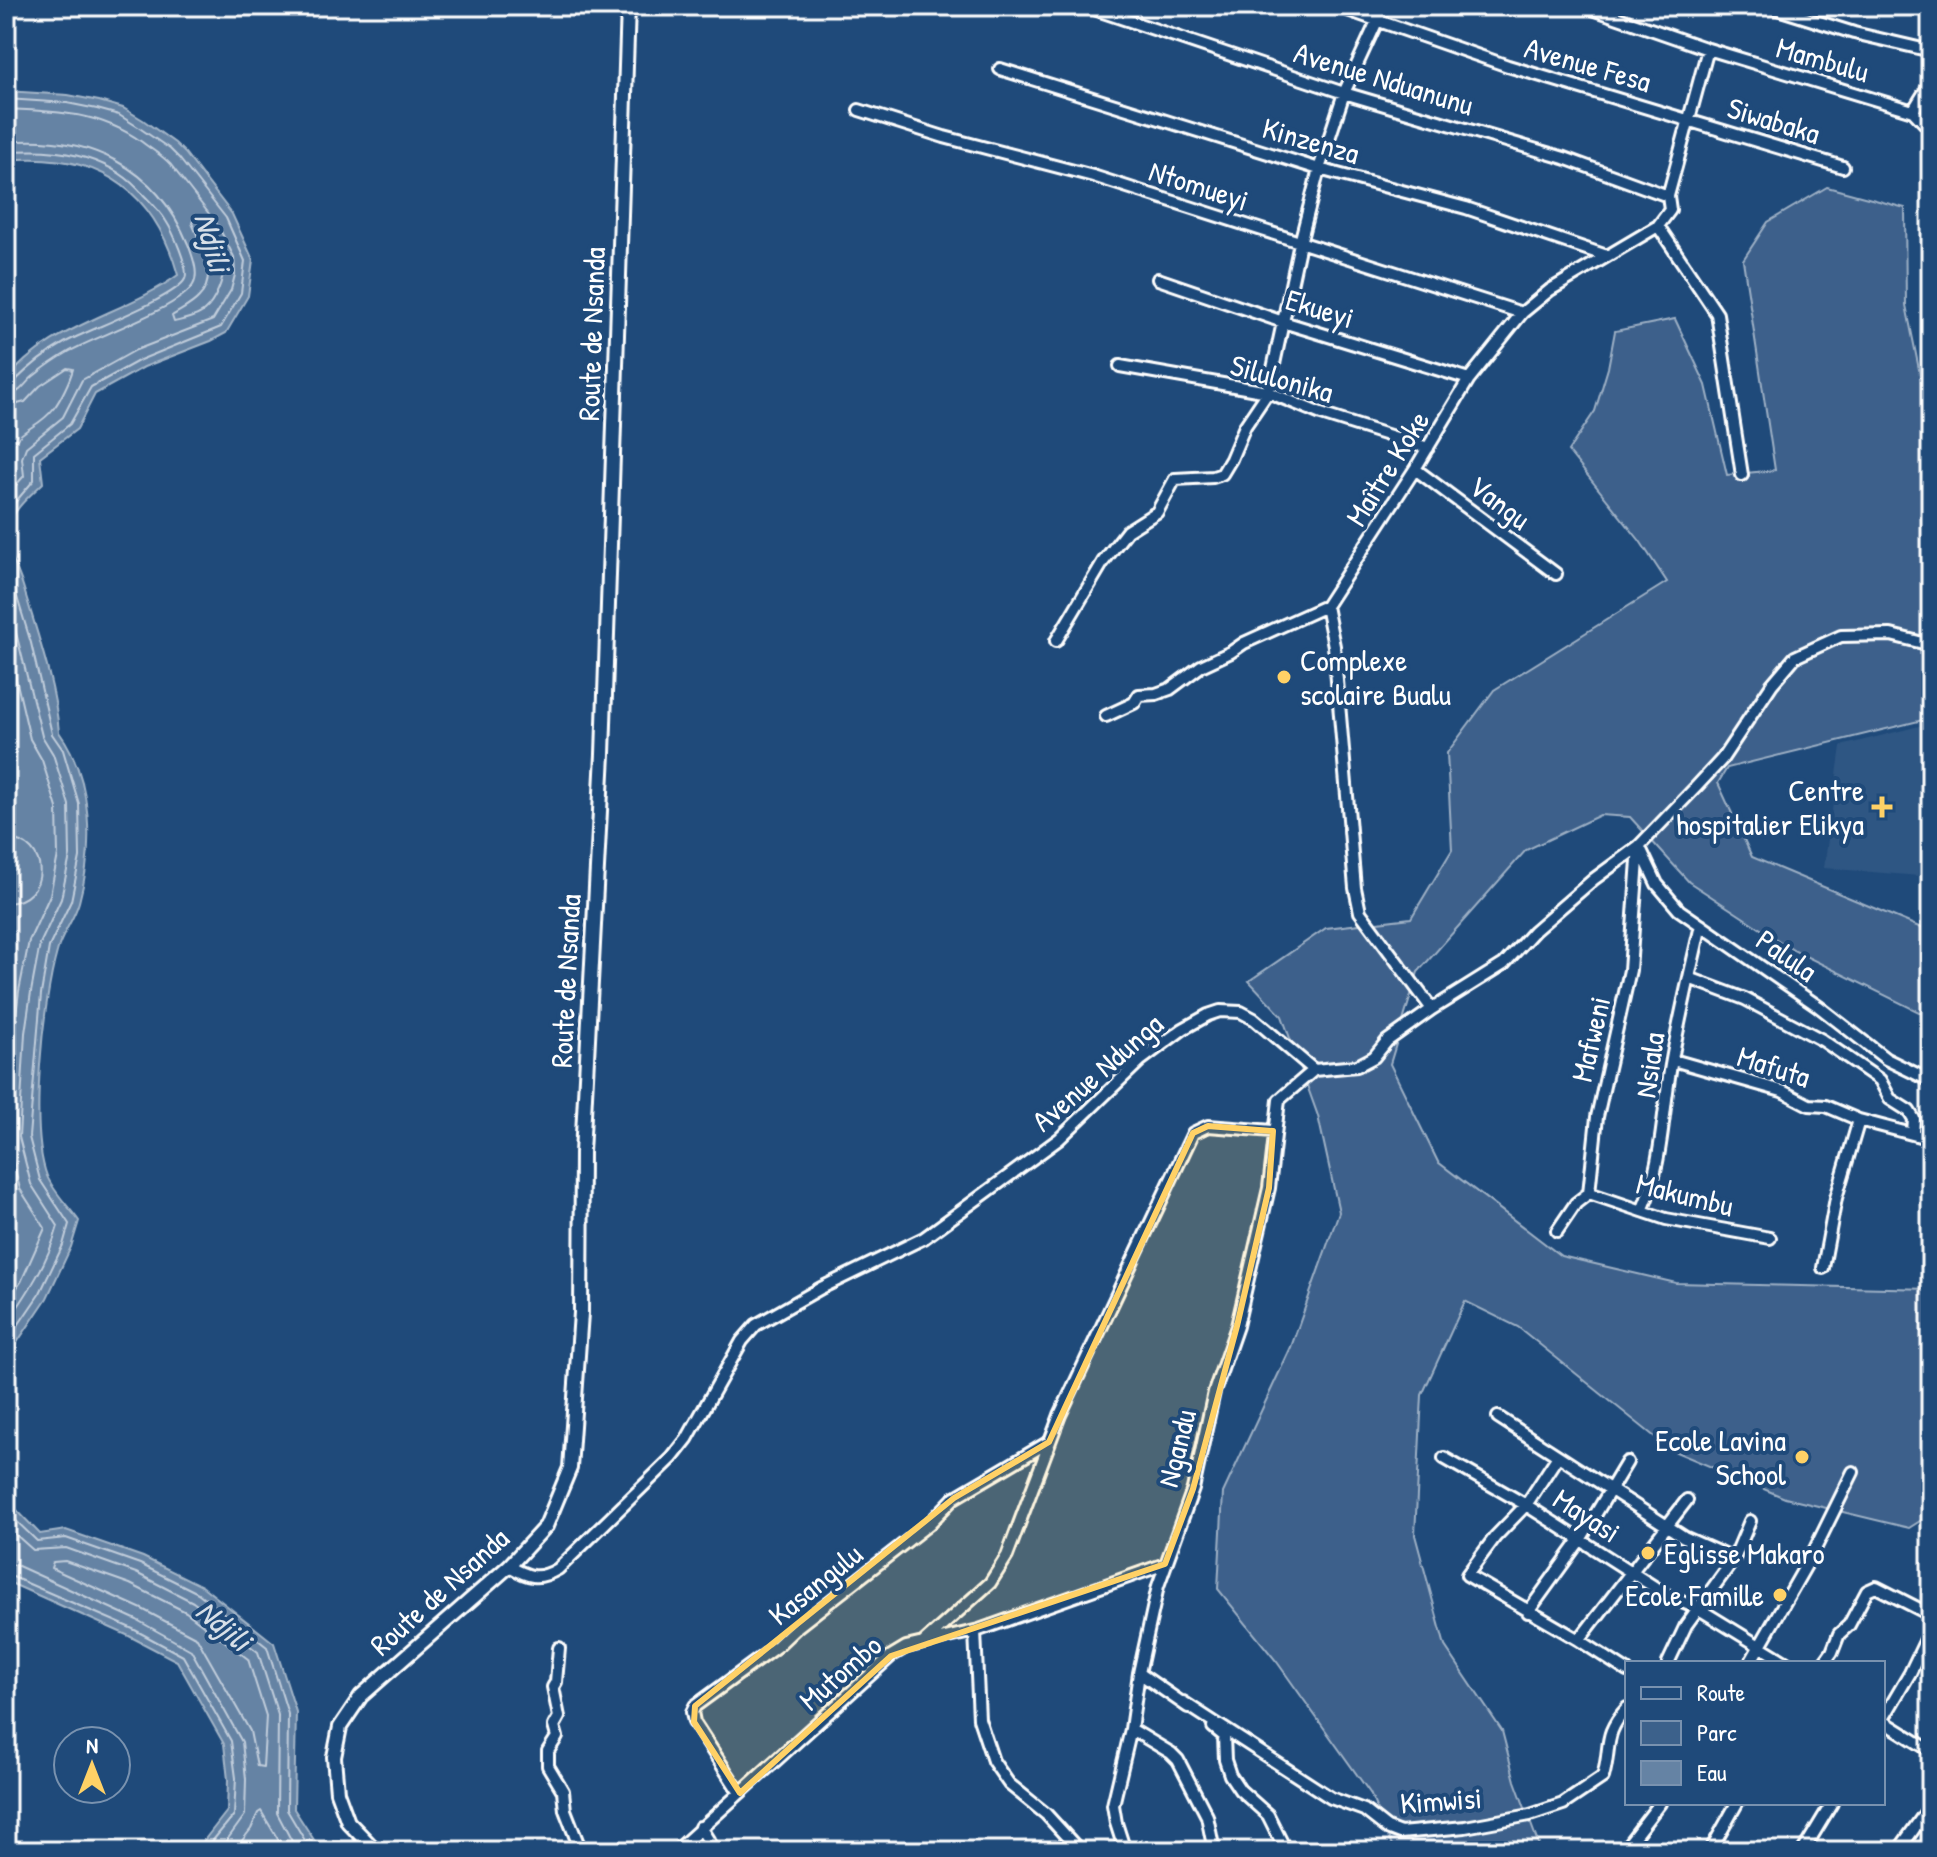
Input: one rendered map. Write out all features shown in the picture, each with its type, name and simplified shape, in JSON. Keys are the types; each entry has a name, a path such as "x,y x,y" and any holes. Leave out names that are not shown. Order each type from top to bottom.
{"street":[{"name":"Route de Nsanda","path":"376,1851 348,1822 337,1792 334,1757 340,1727 361,1696 509,1566 546,1526 570,1468 581,1313 582,1153 603,754 628,6"},
{"name":"Avenue Nduanunu","path":"1085,6 1344,93 1564,158 1668,196"},
{"name":"Avenue Fesa","path":"1336,6 1508,66 1690,119"},
{"path":"1056,641 1103,562 1127,531 1157,512 1175,479 1222,474 1245,426 1268,392 1319,169 1344,93 1384,6"},
{"name":"Mambulu","path":"1584,6 1708,49 1913,111"},
{"path":"1768,6 1854,33 1931,51"},
{"path":"1708,49 1668,196 1670,210 1658,226 1717,314 1742,475"},
{"name":"Kinzenza","path":"1000,69 1319,169 1466,208 1607,256"},
{"path":"1931,82 1913,111 1931,130"},
{"name":"Ntomueyi","path":"859,110 944,137 1093,176 1522,313"},
{"name":"Siwabaka","path":"1690,119 1843,167"},
{"name":"Maître Koke","path":"1326,606 1469,379 1522,313 1550,290 1658,226"},
{"name":"Ekueyi","path":"1158,279 1283,322 1469,379"},
{"name":"Silulonika","path":"1120,366 1268,392 1321,414 1428,448"},
{"name":"Vangu","path":"1415,469 1556,574"},
{"path":"1106,716 1134,703 1139,695 1156,694 1177,685 1201,666 1244,643 1326,606 1334,646 1355,888 1360,912 1432,1009"},
{"path":"1314,1070 1357,1066 1374,1057 1387,1041 1504,964 1534,931 1594,879 1639,846 1722,759 1772,684 1795,657 1841,636 1891,635 1931,645"},
{"name":"Palula","path":"1639,846 1657,884 1679,910 1818,1006 1886,1059 1931,1081"},
{"name":"Mafweni","path":"1589,1193 1597,1117 1630,970 1639,846"},
{"name":"Nsiala","path":"1642,1211 1652,1188 1665,1126 1670,1067 1701,925"},
{"path":"1689,978 1745,999 1822,1040 1880,1080 1890,1099 1909,1111 1914,1119 1913,1133"},
{"name":"Avenue Ndunga","path":"509,1566 537,1578 558,1569 680,1449 742,1341 756,1325 821,1288 924,1238 1059,1139 1141,1060 1183,1029 1208,1015 1230,1009 1241,1012 1254,1019 1314,1070"},
{"name":"Mafuta","path":"1673,1060 1782,1091 1809,1105 1826,1106 1859,1120 1931,1139"},
{"name":"Ngandu","path":"1124,1849 1113,1805 1131,1729 1139,1673 1165,1564 1193,1489 1214,1392 1237,1326 1269,1188 1273,1131 1279,1100 1314,1070"},
{"path":"1823,1268 1836,1198 1859,1120"},
{"path":"923,1643 990,1583 1007,1556 1060,1415 1193,1133 1208,1126 1273,1131"},
{"path":"1557,1231 1576,1203 1589,1193"},
{"name":"Makumbu","path":"1589,1193 1666,1219 1770,1238"},
{"path":"1498,1417 1684,1537 1734,1559"},
{"name":"Kasangulu","path":"740,1793 694,1722 692,1712 695,1706 777,1646 929,1524 954,1498 1049,1442"},
{"path":"1526,1505 1558,1456"},
{"name":"Mayasi","path":"1444,1458 1526,1505 1670,1597 1699,1609 1784,1661"},
{"path":"1625,1670 1528,1612 1580,1540 1627,1462"},
{"path":"1751,1661 1813,1553 1853,1472"},
{"path":"1579,1640 1687,1500"},
{"name":"Mayasi","path":"1526,1505 1495,1537 1467,1575 1528,1612"},
{"path":"1669,1661 1686,1625 1734,1559 1750,1521"},
{"name":"Mutombo","path":"676,1851 891,1656 906,1647 975,1631 1165,1564"},
{"path":"1825,1661 1867,1591 1876,1587 1931,1615"},
{"path":"1885,1717 1931,1629"},
{"path":"975,1631 979,1719 993,1761 1009,1784 1046,1814 1077,1848 1084,1851"},
{"path":"559,1648 553,1687 559,1717 554,1726 557,1737 548,1751 547,1760 563,1791 565,1810 581,1851"},
{"path":"1139,1673 1183,1702 1224,1736 1225,1760 1230,1775 1240,1790 1268,1815 1286,1851"},
{"name":"Kimwisi","path":"1183,1702 1331,1798 1364,1810 1387,1828 1400,1833 1465,1827 1530,1815 1563,1804 1603,1777 1609,1757 1608,1737 1614,1723 1625,1710"},
{"path":"1885,1721 1931,1751"},
{"path":"1131,1729 1178,1760 1207,1816 1214,1851"},
{"path":"1623,1851 1658,1805"},
{"path":"1713,1846 1736,1805"},
{"path":"1803,1851 1831,1805"},
{"path":"1898,1851 1931,1805"},
{"path":"700,1827 715,1851"},
{"path":"1108,1851 1124,1849"}],"highlighted area":[{"path":"1208,1126 1273,1131 1269,1188 1237,1326 1193,1489 1165,1564 891,1656 740,1793 694,1722 695,1706 954,1498 1049,1442 1193,1133"}],"shaded area":[{"name":"Centre hospitalier Elikya","path":"1931,723 1931,877 1824,868 1841,746"}],"green space":[{"path":"1827,187 1905,208 1906,305 1926,404 1931,411 1931,718 1727,768 1718,783 1752,857 1931,932 1931,1018 1793,950 1689,882 1630,817 1600,815 1526,850 1418,972 1390,1064 1438,1162 1561,1256 1676,1283 1931,1289 1931,1514 1909,1528 1785,1498 1671,1450 1518,1327 1465,1301 1422,1395 1415,1535 1445,1646 1502,1731 1515,1781 1541,1851 1394,1851 1370,1793 1277,1662 1218,1589 1223,1493 1291,1347 1339,1212 1318,1116 1282,1016 1249,981 1326,928 1411,918 1452,850 1447,753 1494,690 1667,582 1640,541 1568,451 1595,411 1615,331 1675,319 1706,385 1727,475 1775,470 1743,260 1768,222"}],"water":[{"name":"Ndjili","path":"6,91 68,95 99,101 123,108 143,120 185,153 232,214 253,260 248,296 226,333 144,367 95,394 77,429 40,457 43,483 18,508 9,526 10,549 45,658 59,732 79,771 88,837 79,902 59,946 52,974 43,1032 39,1098 39,1128 47,1176 79,1221 71,1247 47,1298 6,1359 6,895 10,871 6,767 6,381 23,362 64,334 135,300 178,275 154,219 136,198 116,182 93,169 67,162 6,160"},
{"name":"Ndjili","path":"6,1499 40,1534 66,1530 143,1557 202,1586 274,1643 296,1712 294,1809 316,1843 315,1851 186,1851 202,1843 227,1811 224,1744 177,1661 6,1581"}],"place":[{"name":"Complexe scolaire Bualu","path":"1284,677"},
{"name":"Centre hospitalier Elikya","path":"1882,807"},
{"name":"Ecole Lavina School","path":"1802,1457"},
{"name":"Eglisse Makaro","path":"1648,1553"},
{"name":"Ecole Famille","path":"1780,1595"}]}
